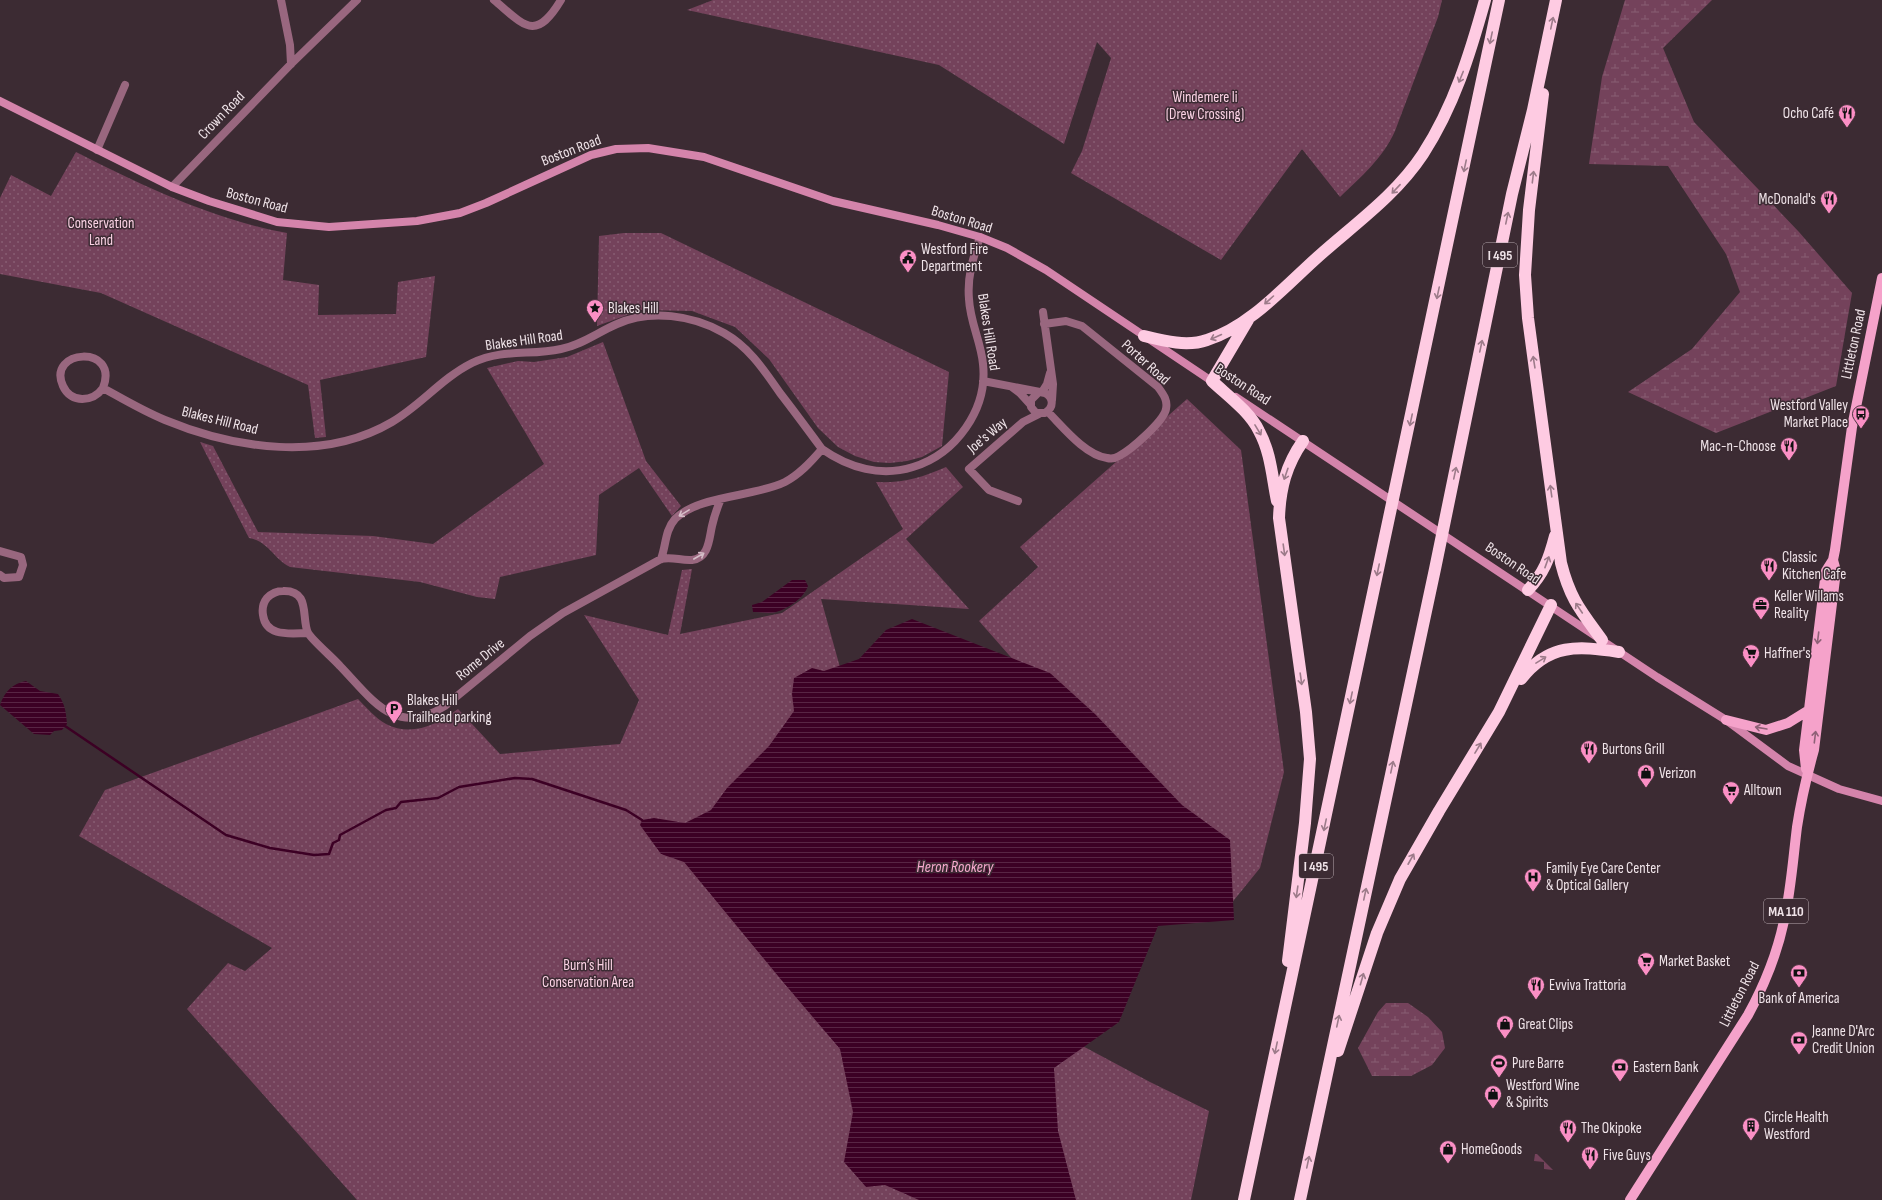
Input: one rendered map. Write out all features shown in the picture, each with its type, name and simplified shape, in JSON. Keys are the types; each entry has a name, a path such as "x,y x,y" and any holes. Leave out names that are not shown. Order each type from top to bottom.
{"highway":[{"path":"1144,336 1182,343 1205,341 1218,336 1250,318 1336,241 1375,210 1413,169 1447,112 1466,64 1485,0"},
{"name":"I 495","path":"1244,1200 1499,0"},
{"name":"I 495","path":"1300,1200 1435,569 1512,194 1546,52 1556,0"},
{"path":"1546,52 1541,114 1529,210 1525,275 1528,318 1561,563 1570,594 1602,640"},
{"path":"1250,318 1212,381 1246,413 1259,430 1271,465 1279,512 1306,712 1310,759 1305,823 1282,1020"},
{"path":"1279,512 1284,477 1292,458 1303,441"},
{"path":"1528,590 1540,578 1546,566 1557,529"},
{"path":"1322,1096 1350,1020 1377,933 1391,897 1416,849 1505,699 1551,605"},
{"path":"1505,699 1525,673 1535,664 1551,654 1564,649 1579,648 1619,652"}],"main road":[{"name":"Boston Road","path":"0,101 172,187 246,214 277,222 329,227 366,226 417,221 460,213 486,203 591,155 616,149 648,148 704,157 833,201 938,225 980,237 1007,248 1033,262 1551,605 1619,652 1726,720 1788,766 1839,789 1882,801"},
{"name":"Littleton Road","path":"1630,1200 1741,1027 1761,991 1773,960 1784,923 1792,879 1797,826 1807,775 1814,750 1836,571 1833,560 1852,427 1882,278"},
{"name":"Littleton Road","path":"1807,775 1804,750 1826,571 1833,560"},
{"path":"1726,720 1766,730 1788,723 1809,710"}],"street":[{"path":"281,0 290,45 291,64"},
{"name":"Crown Road","path":"172,187 291,64 357,0"},
{"path":"494,0 510,16 521,23 530,26 545,21 552,15 561,0"},
{"path":"97,150 125,85"},
{"name":"Blakes Hill Road","path":"103,388 152,415 195,431 258,445 291,447 320,446 349,440 392,422 418,404 450,376 480,360 510,353 560,350 584,342 616,324 630,319 650,316 672,316 696,321 716,328 747,350 822,449 844,462 878,472 902,470 920,465 947,449 967,426 977,407 983,381 981,354 970,309 968,287 971,263 980,237"},
{"path":"1011,387 1020,393 1039,414 1048,412 1052,407 1054,390 1043,312"},
{"name":"Porter Road","path":"1044,324 1066,321 1082,326 1158,387 1164,395 1166,403 1165,412 1162,419 1123,454 1112,458 1100,456 1083,446 1048,412"},
{"path":"80,356 94,358 104,369 105,380 103,388 96,395 90,398 83,399 73,397 65,390 62,384 62,373 64,366 70,360 80,356"},
{"path":"1030,405 1032,397 1040,392 1049,380 1050,370"},
{"path":"983,381 1011,387 1027,388 1048,394 1052,400"},
{"name":"Joe's Way","path":"1023,422 1030,405"},
{"name":"Joe's Way","path":"1018,501 989,490 969,469 1023,422 1039,414"},
{"path":"661,559 669,528 682,514 721,499 758,491 784,482 804,469 822,449"},
{"name":"Rome Drive","path":"308,633 382,709 399,717 419,718 428,716 445,706 530,636 563,613 661,559 676,557 690,560 702,555 707,550 712,527 721,499"},
{"path":"0,551 20,557 23,565 19,577 4,578 0,575"},
{"path":"279,591 286,591 298,596 304,606 308,633 283,634 270,628 263,617 264,603 268,597 279,591"}],"green space":[{"name":"Windemere Ii (Drew Crossing)","path":"713,0 1442,0 1438,17 1395,131 1378,158 1340,197 1302,149 1221,260 1071,173 1082,151 1111,58 1097,42 1064,144 939,65 687,10"},
{"path":"1625,0 1712,0 1663,48 1694,122 1799,232 1852,293 1836,386 1716,433 1628,392 1692,349 1740,292 1726,254 1668,166 1589,164 1602,77"},
{"name":"Conservation Land","path":"76,152 126,177 178,200 232,220 287,233 283,280 319,285 318,315 396,314 398,282 435,276 426,357 320,380 326,437 315,438 308,385 101,293 0,274 0,198 11,175 51,196"},
{"path":"624,233 661,233 949,372 942,446 922,457 890,463 874,462 855,456 838,447 818,428 769,359 735,327 692,311 641,310 597,326 599,236"},
{"path":"603,342 646,461 681,506 672,516 639,468 599,495 596,555 500,577 495,599 477,597 420,582 290,567 284,564 266,546 249,538 200,442 213,446 258,532 373,536 433,544 544,464 487,368 518,361 534,362 567,357"},
{"path":"1187,399 1241,450 1284,772 1260,868 1230,905 979,621 1038,567 1020,547"},
{"name":"Burn’s Hill Conservation Area","path":"946,467 963,487 906,539 969,609 821,599 888,840 802,896 1150,1082 1209,1111 1191,1200 357,1200 187,1009 228,963 245,971 272,948 79,836 105,790 358,699 382,722 395,728 405,729 414,729 433,724 458,709 500,754 620,744 639,700 584,615 668,635 682,570 692,569 680,634 782,613 903,529 876,482 904,481"},
{"path":"1386,1003 1408,1003 1428,1017 1442,1032 1445,1048 1432,1065 1411,1076 1372,1076 1358,1048 1378,1012"},
{"path":"1535,1154 1537,1154 1553,1170 1544,1169 1544,1162 1534,1161"}],"water":[{"path":"792,580 805,580 808,586 799,599 781,611 774,613 753,612 752,605 762,602"},
{"name":"Heron Rookery","path":"912,619 1050,673 1095,714 1182,805 1230,840 1234,920 1158,926 1119,1022 1054,1068 1058,1131 1076,1200 919,1200 885,1185 866,1187 844,1162 853,1112 840,1049 684,862 661,854 640,825 642,820 654,818 685,823 711,810 727,788 769,746 794,711 792,694 794,678 812,668 824,671 859,659 886,630"},
{"path":"26,681 40,691 58,694 64,705 67,720 67,724 62,730 54,731 50,735 34,734 0,705 4,696 13,686"}],"waterway":[{"path":"65,726 226,835 270,848 314,855 329,854 333,843 339,840 340,835 386,810 396,808 401,802 438,798 459,787 515,778 532,779 626,810 642,820"}],"place":[{"name":"Ocho Café","path":"1847,128"},
{"name":"McDonald's","path":"1829,214"},
{"name":"Westford Fire Department","path":"908,273"},
{"name":"Blakes Hill","path":"595,323"},
{"name":"Westford Valley Market Place","path":"1861,429"},
{"name":"Mac-n-Choose","path":"1789,461"},
{"name":"Classic Kitchen Cafe","path":"1769,581"},
{"name":"Keller Willams Reality","path":"1761,620"},
{"name":"Haffner's","path":"1751,668"},
{"name":"Blakes Hill Trailhead parking","path":"394,724"},
{"name":"Burtons Grill","path":"1589,764"},
{"name":"Verizon","path":"1646,788"},
{"name":"Alltown","path":"1731,805"},
{"name":"Family Eye Care Center & Optical Gallery","path":"1533,892"},
{"name":"Market Basket","path":"1646,976"},
{"name":"Bank of America","path":"1799,988"},
{"name":"Evviva Trattoria","path":"1536,1000"},
{"name":"Great Clips","path":"1505,1039"},
{"name":"Jeanne D'Arc Credit Union","path":"1799,1055"},
{"name":"Pure Barre","path":"1499,1078"},
{"name":"Eastern Bank","path":"1620,1082"},
{"name":"Westford Wine & Spirits","path":"1493,1109"},
{"name":"Circle Health Westford","path":"1751,1141"},
{"name":"The Okipoke","path":"1568,1143"},
{"name":"HomeGoods","path":"1448,1164"},
{"name":"Five Guys","path":"1590,1170"}]}
